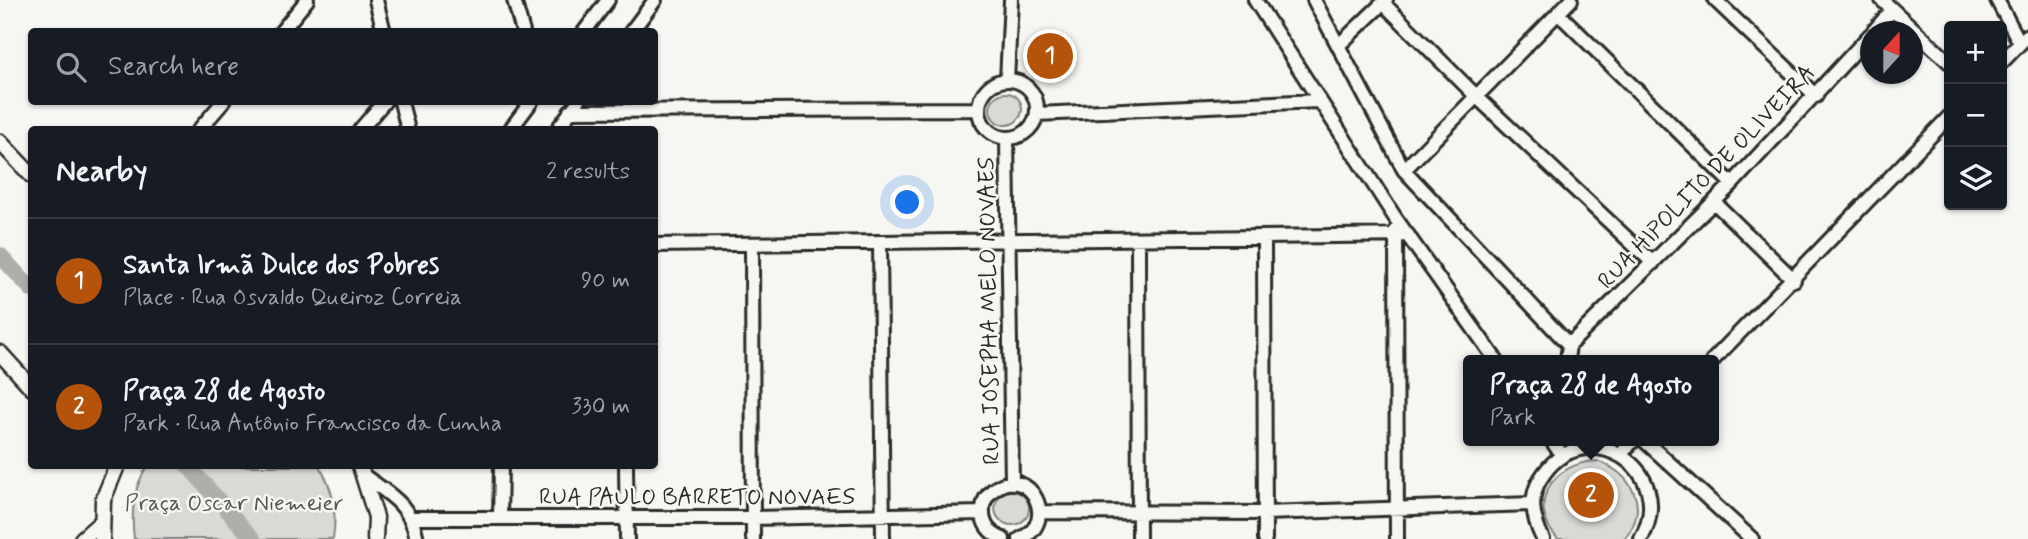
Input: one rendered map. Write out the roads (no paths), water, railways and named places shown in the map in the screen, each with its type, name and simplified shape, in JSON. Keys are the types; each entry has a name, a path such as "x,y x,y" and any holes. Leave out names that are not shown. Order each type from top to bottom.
{"street":[{"path":"284,28 307,0"},
{"path":"376,0 383,28"},
{"path":"514,0 522,28"},
{"path":"587,28 608,0"},
{"path":"634,28 655,0"},
{"path":"1007,80 1012,0"},
{"path":"1255,0 1396,219 1402,235 1492,355"},
{"path":"1314,0 1404,170 1569,345 1568,355"},
{"path":"1404,170 1478,98 1571,0"},
{"path":"1715,0 1816,96"},
{"path":"1882,0 1944,57"},
{"path":"1997,0 2024,39 2007,57"},
{"path":"1339,45 1384,1 1478,98 1653,263"},
{"name":"RUA HIPOLITO DE OLIVEIRA","path":"1882,21 1892,10"},
{"path":"1558,13 1732,184"},
{"name":"RUA HIPOLITO DE OLIVEIRA","path":"1569,345 1732,184 1860,46"},
{"path":"1007,80 1023,84 1030,90 1035,97 1037,114 1029,129 1007,138 990,132 980,118 979,109 980,100 990,86 1007,80"},
{"path":"1037,114 1318,100"},
{"path":"202,126 220,105"},
{"path":"363,126 381,105"},
{"path":"402,105 407,126"},
{"path":"513,126 529,105"},
{"path":"560,126 574,106 979,109"},
{"path":"1718,355 1944,122"},
{"name":"RUA JOSEPHA MELO NOVAES","path":"1007,138 1012,483"},
{"path":"0,142 28,172"},
{"path":"1714,202 1794,279"},
{"path":"658,245 1264,239 1402,235"},
{"path":"1397,539 1402,235"},
{"path":"1264,239 1265,539"},
{"path":"1138,240 1139,539"},
{"path":"880,243 883,539"},
{"path":"752,244 753,539"},
{"path":"0,353 28,384"},
{"path":"1556,446 1562,455"},
{"path":"1620,455 1628,446"},
{"path":"1650,446 1752,539"},
{"path":"1543,539 1535,524 1532,504 1536,484 1547,467 1562,455 1591,447 1620,455 1635,467 1646,482 1651,501 1650,520 1641,539"},
{"path":"500,469 500,518"},
{"path":"626,469 627,539"},
{"path":"102,539 100,523 114,471"},
{"path":"363,472 396,498 413,518 417,539"},
{"path":"363,472 376,517 375,539"},
{"path":"1003,539 987,528 982,513 987,495 1002,484 1012,483 1028,488 1039,503 1036,528 1020,539"},
{"path":"1040,512 1397,511 1532,504"},
{"name":"RUA PAULO BARRETO NOVAES","path":"413,518 753,518 982,513"},
{"path":"82,539 100,523"}],"waterway":[{"path":"0,255 28,286"},
{"path":"191,469 253,539"}],"place":[{"name":"Santa Irmã Dulce dos Pobres","path":"1050,56"},
{"name":"Praça 28 de Agosto","path":"1591,495"}],"park label":[{"name":"Praça Oscar Niemeier","path":"234,502"}]}
